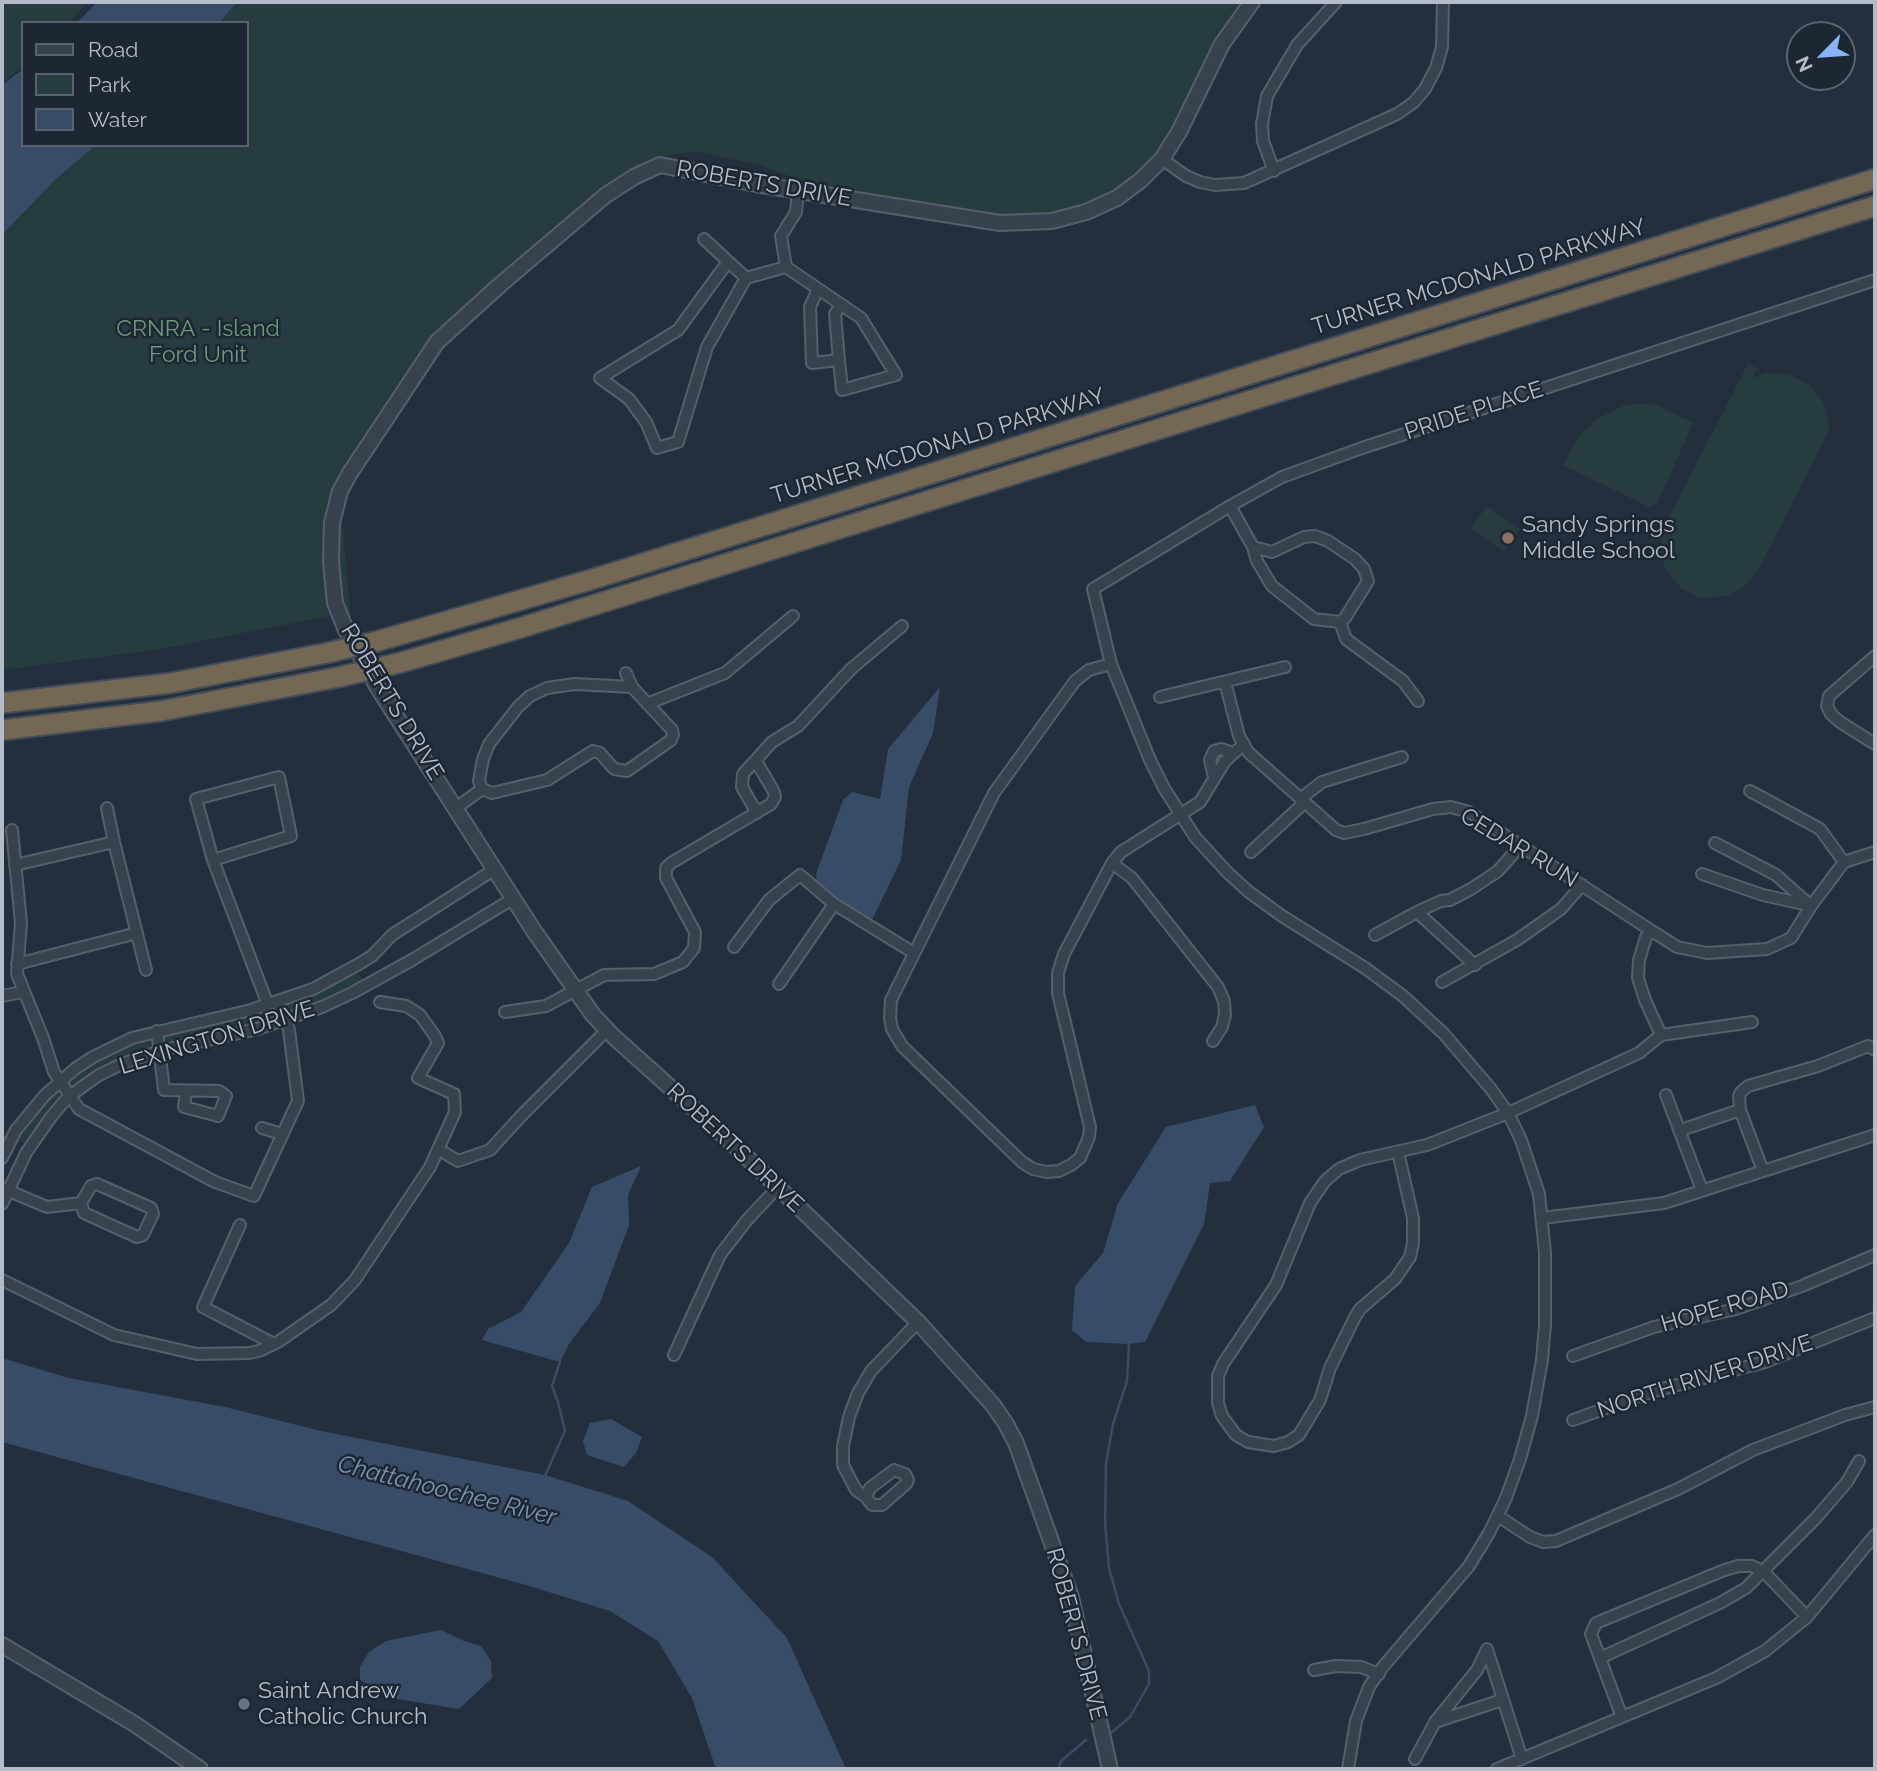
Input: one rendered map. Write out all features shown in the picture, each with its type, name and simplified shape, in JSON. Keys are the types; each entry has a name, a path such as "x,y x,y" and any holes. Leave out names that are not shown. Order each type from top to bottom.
{"highway":[{"name":"TURNER MCDONALD PARKWAY","path":"2,703 171,683 378,641 590,580 1875,179"},
{"path":"2,730 160,711 399,663 520,628 1875,206"}],"street":[{"name":"ROBERTS DRIVE","path":"1110,1769 1071,1597 1016,1443 1006,1424 993,1405 918,1322 778,1186 607,1030 575,990 378,688 346,629 335,603 331,523 340,491 350,473 437,342 606,195 634,177 660,165 798,191 1000,223 1052,221 1086,212 1117,198 1142,180 1162,159 1179,132 1222,44 1252,2"},
{"path":"1275,171 1262,133 1263,109 1267,96 1297,45 1336,2"},
{"path":"1162,159 1186,176 1215,185 1244,183 1397,114 1413,103 1425,89 1436,68 1441,47 1443,2"},
{"path":"798,191 796,212 781,236 786,267 841,304 861,318 896,375 842,390 835,313 841,304"},
{"path":"704,239 746,278"},
{"path":"727,263 678,330 600,378 629,399 646,422 657,448 678,442 707,347 746,278 786,267"},
{"name":"PRIDE PLACE","path":"1111,664 1093,589 1282,477 1362,448 1875,279"},
{"path":"818,289 810,307 812,363 839,360"},
{"path":"1230,506 1272,586 1314,619 1340,622 1368,581 1364,569 1355,559 1328,541 1315,536 1304,537 1272,552 1253,547"},
{"path":"647,704 725,673 793,616"},
{"path":"1340,622 1346,639 1403,681 1418,701"},
{"path":"757,813 741,782 743,774 772,742 798,726 851,669 902,626"},
{"path":"1875,656 1829,696 1827,706 1840,722 1875,744"},
{"path":"1244,744 1233,753 1221,749 1214,751 1210,760 1214,777 1200,802 1180,816 1131,844 1112,863 1064,954 1058,974 1058,993 1090,1127 1086,1148 1071,1165 1059,1171 1047,1172 1033,1169 1023,1162 902,1046 892,1029 890,1010 895,989 994,793 1075,681 1089,670 1111,664 1150,760 1180,816 1211,856 1249,892 1403,996 1468,1060 1508,1113 1532,1169 1542,1218 1546,1289 1542,1360 1532,1416 1520,1459 1498,1516 1469,1566 1369,1687 1359,1712 1348,1769"},
{"path":"1160,697 1285,667"},
{"path":"626,673 632,687 671,730 671,740 627,771 614,769 600,753 593,751 547,780 492,793 482,789 479,781 489,744 530,696 547,688 575,684 632,687"},
{"name":"CEDAR RUN","path":"1225,682 1239,736 1248,752 1328,824 1344,833 1419,811 1451,807 1469,812 1677,947 1707,953 1767,949 1791,938 1844,862"},
{"path":"1251,852 1322,782 1402,757"},
{"path":"505,1012 546,1006 604,975 654,974 683,962 694,948 695,932 666,878 666,868 771,804 775,797 756,761"},
{"path":"12,830 21,937 17,964 22,992 43,1038 50,1063 68,1097 79,1109 215,1182 254,1195 298,1101 286,1019 273,1003 213,860 196,799 279,777 291,836 213,860"},
{"path":"456,808 482,789"},
{"path":"1750,791 1820,829 1844,862 1875,852"},
{"path":"107,808 146,970"},
{"path":"15,864 114,842"},
{"path":"1715,844 1776,875 1811,906"},
{"path":"1375,934 1471,889 1498,871 1521,845"},
{"path":"1112,863 1132,878 1218,987 1224,1001 1225,1014 1222,1027 1213,1041"},
{"name":"LEXINGTON DRIVE","path":"2,1158 5,1143 31,1111 76,1068 112,1047 157,1031 273,1003 313,989 372,956 392,935 495,869"},
{"path":"1702,874 1763,895 1811,906"},
{"path":"734,947 769,900 800,875 834,904 914,953"},
{"path":"1442,982 1517,940 1561,909 1582,885"},
{"name":"LEXINGTON DRIVE","path":"2,1204 5,1190 51,1116 68,1097 99,1075 159,1051 257,1029 322,1007 352,993 514,898"},
{"path":"779,984 834,904"},
{"path":"1417,912 1475,965"},
{"path":"1652,931 1646,937 1639,960 1638,978 1661,1035"},
{"path":"17,964 137,933"},
{"path":"2,996 22,992"},
{"path":"2,1280 114,1335 197,1353 249,1353 274,1344 331,1305 355,1280 430,1167 455,1112 454,1094 418,1078 438,1043 435,1036 420,1015 406,1006 380,1002"},
{"path":"1398,1152 1413,1218 1410,1256 1395,1279 1354,1317 1330,1368 1320,1400 1299,1435 1274,1446 1245,1441 1236,1435 1222,1416 1218,1403 1218,1376 1223,1364 1276,1285 1310,1203 1325,1181 1339,1169 1360,1160 1427,1145 1508,1113 1639,1053 1661,1035 1752,1022"},
{"path":"438,1149 458,1161 490,1150 607,1030"},
{"path":"157,1031 164,1090 186,1091"},
{"path":"1763,1171 1740,1110 1739,1096 1748,1086 1818,1066 1868,1046 1875,1050"},
{"path":"1666,1096 1702,1191"},
{"path":"1681,1130 1740,1110"},
{"path":"262,1128 282,1134"},
{"path":"1542,1218 1664,1203 1875,1135"},
{"path":"5,1143 26,1153"},
{"path":"97,1184 150,1208 153,1214 143,1235 137,1237 84,1213 81,1203 91,1186 97,1184"},
{"path":"674,1354 720,1255 778,1186"},
{"path":"5,1190 47,1207 81,1203"},
{"path":"240,1225 203,1307 274,1344"},
{"name":"HOPE ROAD","path":"1573,1356 1654,1327 1736,1309 1802,1286 1875,1255"},
{"name":"NORTH RIVER DRIVE","path":"1573,1420 1654,1391 1765,1362 1875,1318"},
{"path":"866,1497 856,1490 844,1465 843,1446 849,1417 858,1393 871,1371 918,1322"},
{"path":"1498,1516 1530,1537 1543,1542 1556,1541 1678,1489 1753,1450 1845,1415 1875,1407"},
{"path":"1600,1658 1746,1588 1847,1482 1859,1461"},
{"path":"1497,1769 1743,1665 1788,1634 1807,1617 1875,1535"},
{"path":"1622,1717 1591,1633 1596,1623 1738,1566 1752,1566 1764,1572 1807,1617"},
{"path":"2,1645 122,1716 200,1769"},
{"path":"1415,1759 1435,1722 1477,1670 1487,1649 1522,1759"},
{"path":"1314,1670 1336,1666 1361,1667 1378,1674"},
{"path":"1435,1722 1503,1700"}],"green space":[{"path":"2,2 88,2 70,21 21,21 21,68 2,84"},
{"name":"CRNRA - Island Ford Unit","path":"237,2 1252,2 1156,166 1101,205 1045,224 857,201 762,166 696,151 653,158 609,191 427,349 339,483 350,612 161,649 2,670 2,235 54,181 94,147 248,147 248,21 221,21"},
{"path":"1748,364 1757,368 1753,378 1766,373 1788,374 1808,384 1823,402 1829,424 1828,433 1759,568 1745,586 1729,596 1700,598 1681,588 1665,568 1661,556 1662,531"},
{"path":"1652,403 1693,423 1657,504 1649,507 1563,465 1578,437 1599,418 1625,405"},
{"path":"1487,506 1520,529 1504,552 1471,528"},
{"path":"357,973 362,978 359,983 333,998 293,1013 288,1010 291,1002"},
{"path":"270,1010 274,1016 267,1021 172,1044 166,1045 163,1039 167,1034"},
{"path":"143,1039 149,1045 144,1051 72,1088 68,1085 85,1067"},
{"path":"55,1092 61,1097 27,1142 20,1142 20,1133"}],"water":[{"path":"97,2 237,2 221,21 79,21"},
{"path":"21,71 21,147 94,147 54,181 2,235 2,85"},
{"path":"940,687 933,733 909,787 901,860 870,924 818,888 816,874 843,800 852,792 880,799 888,749"},
{"path":"1255,1105 1264,1127 1230,1181 1210,1183 1204,1224 1145,1342 1086,1342 1072,1330 1075,1286 1103,1253 1118,1203 1166,1127"},
{"path":"641,1166 628,1195 629,1225 600,1303 569,1344 560,1362 482,1340 488,1329 521,1312 569,1243 592,1187"},
{"name":"Chattahoochee River","path":"2,1358 69,1378 225,1407 321,1431 545,1475 628,1501 712,1557 787,1638 846,1769 716,1769 692,1698 658,1641 610,1611 526,1585 2,1442"},
{"path":"611,1419 642,1437 636,1453 624,1467 587,1455 583,1441 590,1423"},
{"path":"441,1630 481,1646 491,1661 492,1678 459,1709 391,1698 360,1680 360,1667 369,1652 386,1641"}],"waterway":[{"path":"1112,1732 1130,1717 1149,1684 1149,1671 1119,1604 1109,1568 1105,1522 1106,1464 1113,1424 1127,1381 1129,1344"},
{"path":"545,1476 565,1431 552,1386 560,1362"},
{"path":"1058,1769 1061,1761 1086,1740"}],"place":[{"name":"Sandy Springs Middle School","path":"1508,538"},
{"name":"Saint Andrew Catholic Church","path":"244,1704"}]}
